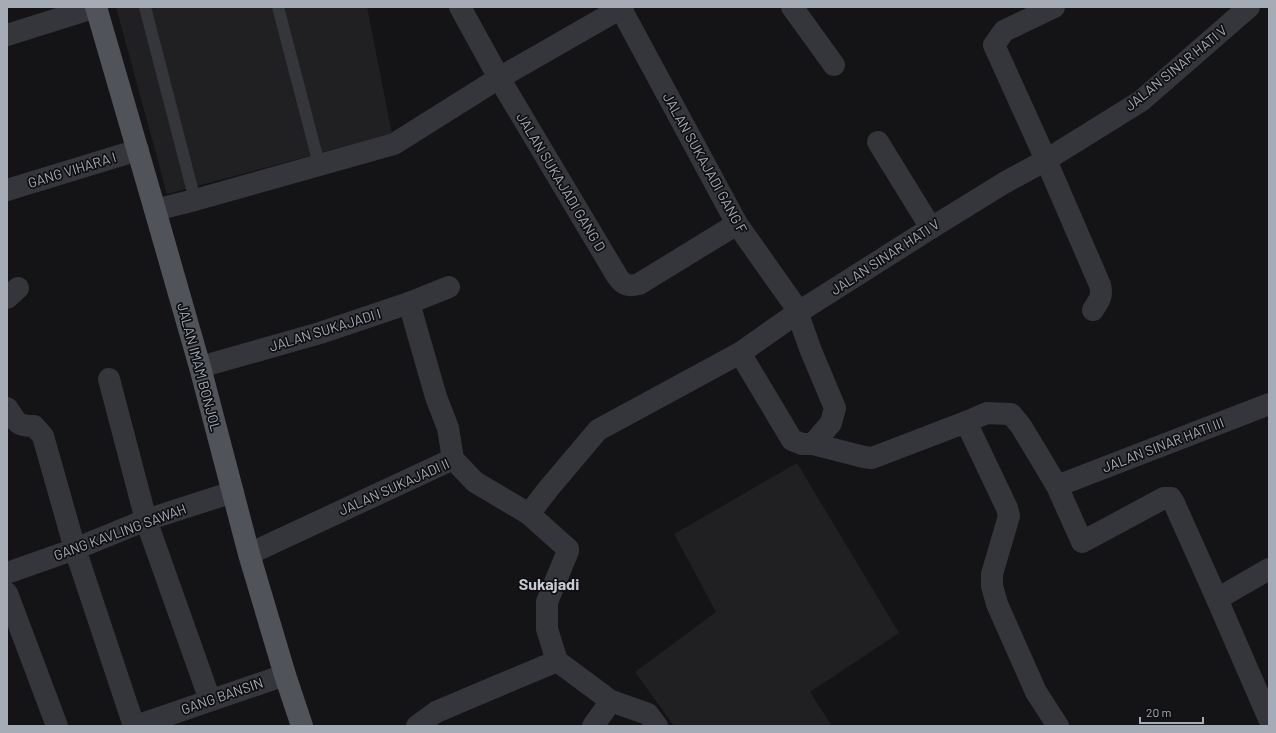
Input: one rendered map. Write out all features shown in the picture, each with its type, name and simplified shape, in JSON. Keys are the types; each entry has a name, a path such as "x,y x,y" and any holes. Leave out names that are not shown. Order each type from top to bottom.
{"main road":[{"name":"JALAN IMAM BONJOL","path":"96,7 200,367 249,554 285,675 302,726"}],"street":[{"path":"7,34 96,7"},
{"name":"JALAN SUKAJADI GANG D","path":"460,7 616,276 624,284 628,286 639,284 737,224"},
{"path":"155,210 394,144 500,78 621,7"},
{"name":"JALAN SUKAJADI GANG F","path":"621,7 737,224 795,306 834,408 831,423 813,444"},
{"path":"792,7 834,65"},
{"path":"1054,7 1004,31 994,45 1100,285 1102,292 1100,299 1093,310"},
{"name":"JALAN SINAR HATI V","path":"529,514 598,430 740,353 797,313 931,228 1004,183 1046,160 1141,101 1249,7"},
{"path":"878,142 931,228"},
{"name":"GANG VIHARA I","path":"7,190 138,150"},
{"name":"JALAN SUKAJADI I","path":"200,367 320,333 409,303 449,287"},
{"path":"409,303 436,397 448,428 454,459"},
{"path":"740,353 792,440 802,444 813,444 872,458 987,413 1011,414 1021,426 1057,486 1082,542 1164,498 1170,498 1217,599 1269,720"},
{"path":"109,379 146,520 210,700"},
{"name":"JALAN SINAR HATI III","path":"1057,486 1269,404"},
{"path":"7,408 18,423 22,426 34,426 44,436 75,549 135,726"},
{"path":"966,422 1009,516 992,574 992,586 996,604 1036,692 1058,726"},
{"name":"JALAN SUKAJADI II","path":"249,554 454,459 475,482 529,514 568,549 547,602 547,629 557,661"},
{"name":"GANG KAVLING SAWAH","path":"7,573 75,549 146,520 233,492"},
{"path":"1217,599 1269,568"},
{"path":"7,593 57,726"},
{"path":"417,726 436,712 557,661 611,701 648,714 657,726"},
{"name":"GANG BANSIN","path":"135,726 285,675"},
{"path":"593,726 611,701"}],"lane":[{"path":"145,7 194,200"},
{"path":"278,7 320,164"}],"shaded area":[{"path":"116,7 367,7 392,134 167,194"},
{"path":"797,463 899,633 810,692 832,726 674,726 635,672 716,612 674,534"}],"district":[{"name":"Sukajadi","path":"549,584"}]}
